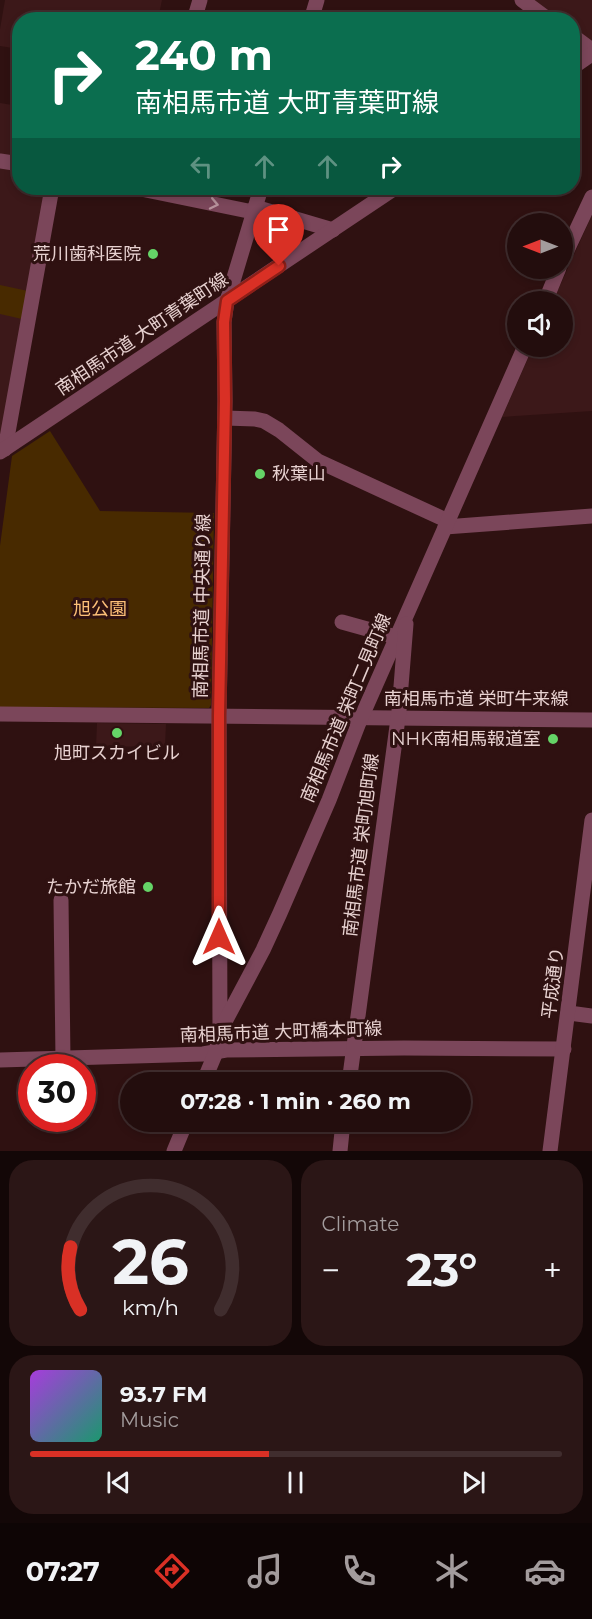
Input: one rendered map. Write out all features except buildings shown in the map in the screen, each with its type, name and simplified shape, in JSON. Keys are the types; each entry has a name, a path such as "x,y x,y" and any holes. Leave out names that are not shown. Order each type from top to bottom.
{"street":[{"path":"522,0 538,12"},
{"path":"580,42 592,52 580,61"},
{"path":"2,451 51,195"},
{"path":"180,195 254,209 333,230"},
{"name":"南相馬市道 中央通り線","path":"220,1031 219,715 225,418 224,322 227,301 259,195"},
{"name":"南相馬市道 大町青葉町線","path":"2,451 385,195"},
{"path":"573,238 592,197"},
{"name":"南相馬市道 栄町二見町線","path":"208,1072 216,1052 220,1031 280,913 361,718 520,357"},
{"path":"225,418 255,418 264,421 318,461 446,524 592,516"},
{"name":"南相馬市道 栄町旭町線","path":"350,1072 398,718 407,612"},
{"path":"342,622 396,637"},
{"name":"南相馬市道 栄町牛来線","path":"0,714 592,720"},
{"name":"平成通り","path":"550,1151 589,874 592,820"},
{"path":"61,900 63,1054"},
{"path":"569,1012 592,1016"},
{"name":"南相馬市道 大町橋本町線","path":"96,1057 353,1049 564,1049"},
{"name":"南相馬市道 大町橋本町線","path":"0,1060 18,1060"},
{"path":"174,1151 182,1132"},
{"path":"340,1151 342,1132"}],"shaded area":[{"path":"5,0 162,0 159,12 12,12 12,48 0,46 0,29"},
{"path":"532,0 592,0 592,42 580,35 580,12 548,12"},
{"path":"0,103 12,105 12,157 0,154"},
{"path":"0,166 12,169 12,195 46,195 0,443"},
{"path":"592,215 592,411 502,417 529,357 573,357 573,291 558,291 563,279 573,279 573,257"},
{"path":"97,723 166,724 165,746 96,747"}],"green space":[{"path":"0,285 28,291 22,319 0,314"},
{"name":"旭公園","path":"50,431 100,511 214,513 211,705 209,708 0,707 0,546 12,456"}],"place":[{"name":"荒川歯科医院","path":"153,254"},
{"name":"秋葉山","path":"260,474"},
{"name":"旭町スカイビル","path":"117,733"},
{"name":"NHK南相馬報道室","path":"553,739"},
{"name":"たかだ旅館","path":"148,887"}],"route":[{"path":"219,937 219,715 225,401 224,322 227,301 279,266"}]}
